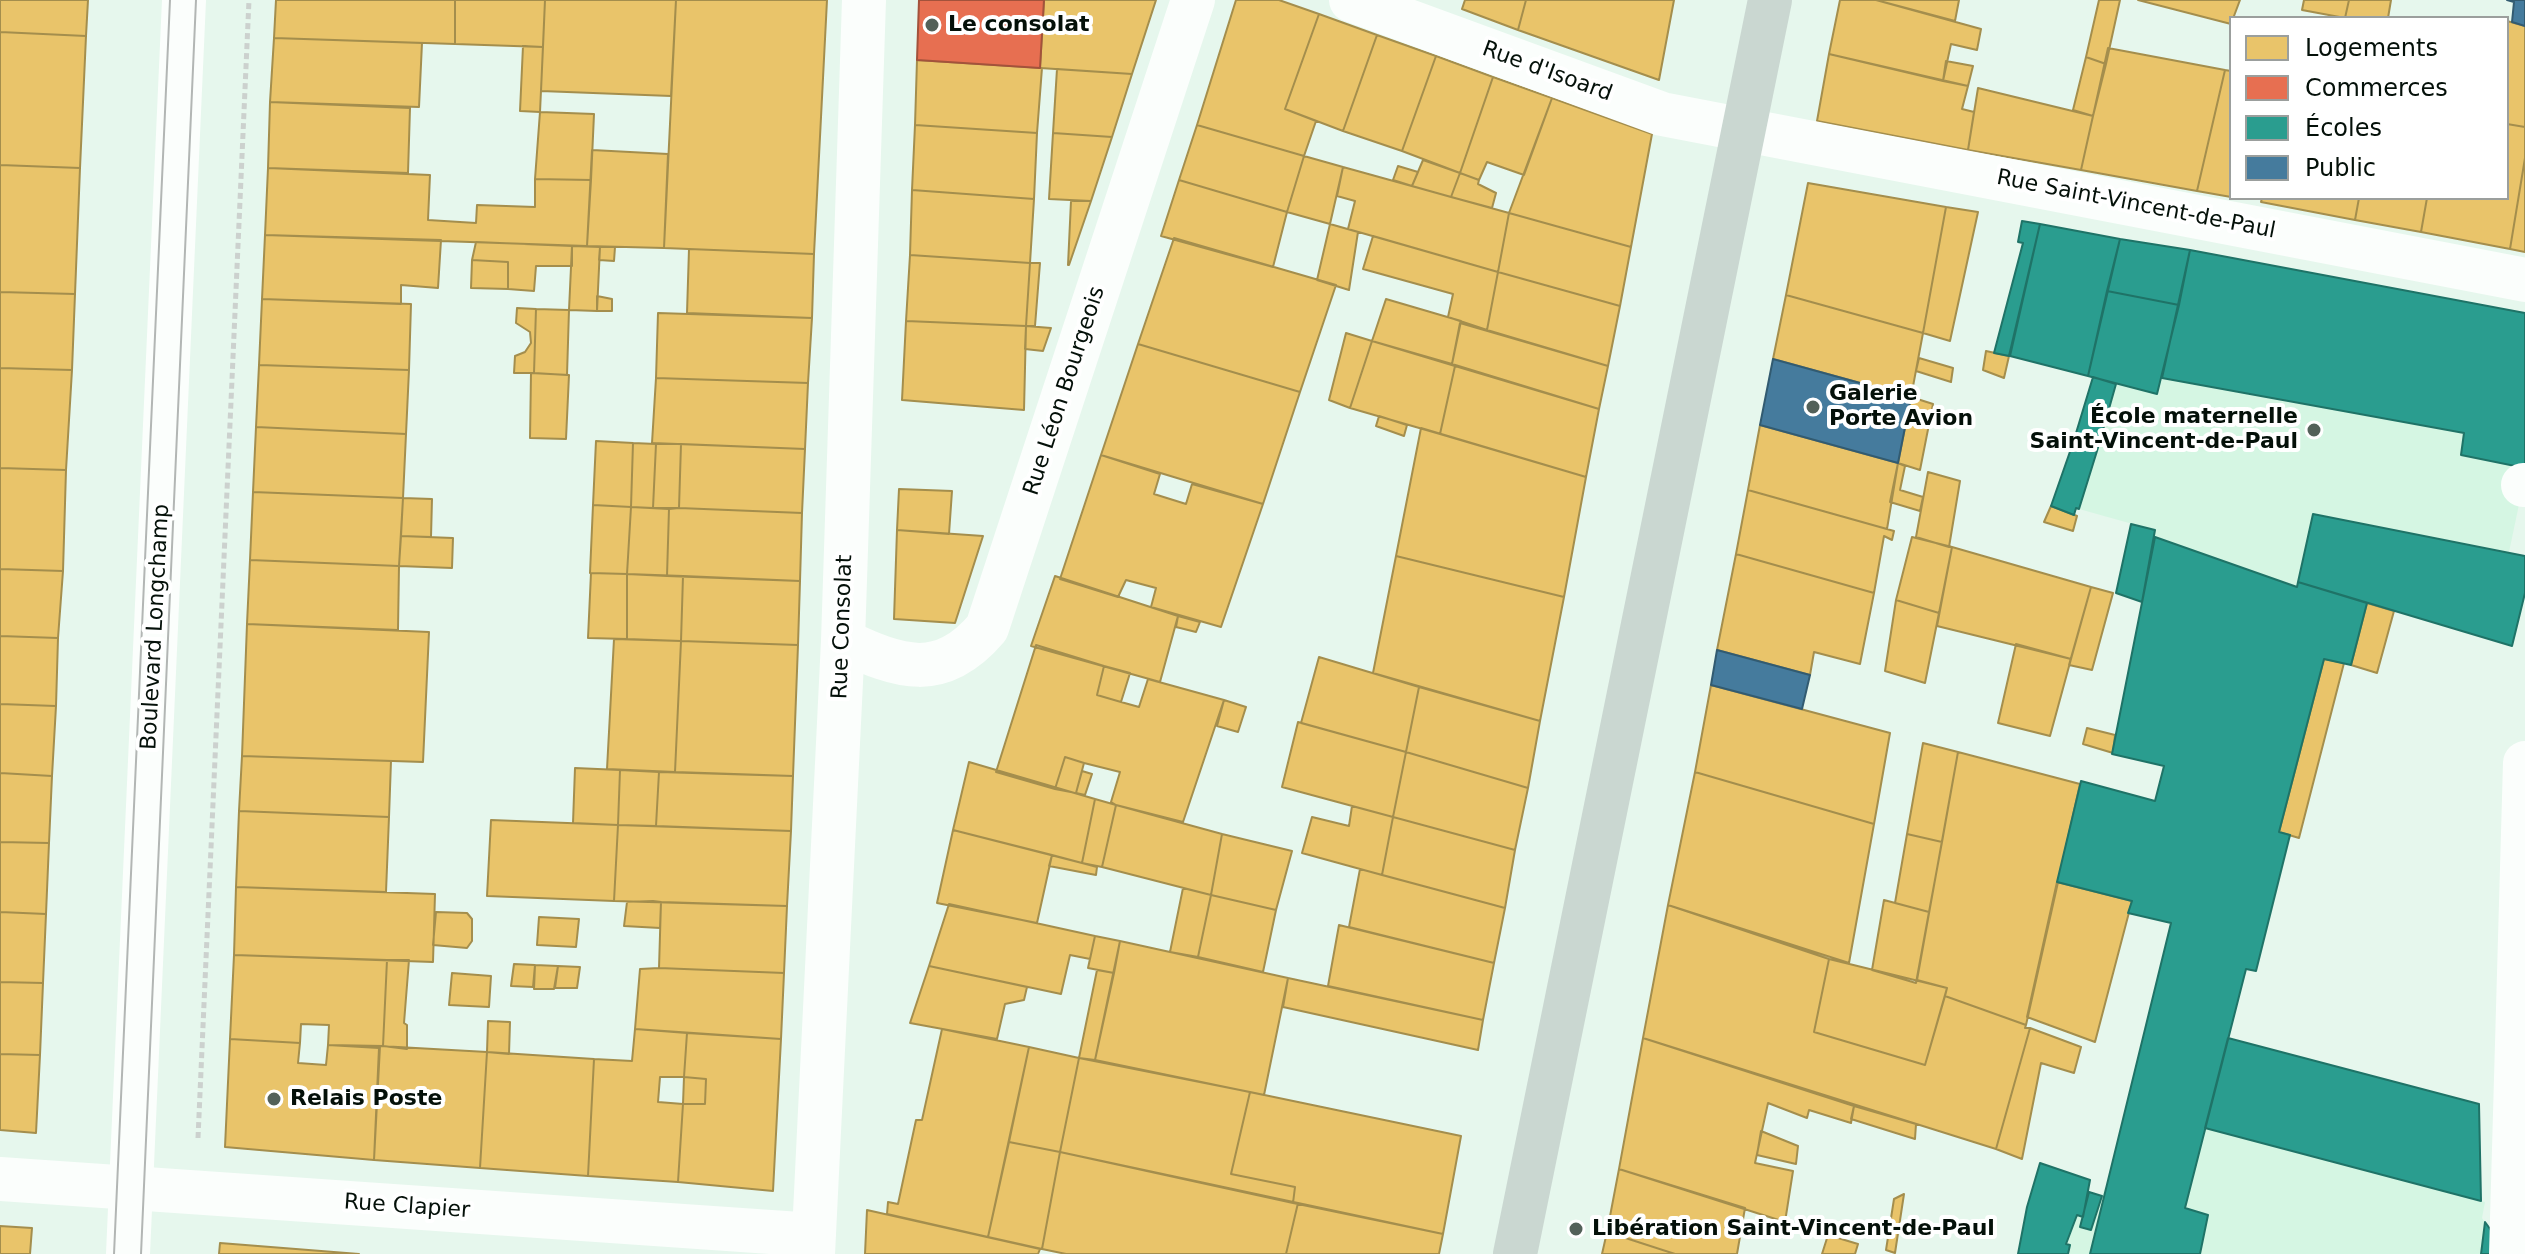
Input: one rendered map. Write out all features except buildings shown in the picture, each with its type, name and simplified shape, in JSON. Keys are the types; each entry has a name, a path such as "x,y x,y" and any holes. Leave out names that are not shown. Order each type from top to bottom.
{"main road":[{"path":"1515,1254 1770,0"}],"street":[{"name":"Boulevard Longchamp","path":"128,1254 184,0"},
{"name":"Rue Consolat","path":"813,1244 843,641 864,0"},
{"name":"Rue Léon Bourgeois","path":"843,641 882,659 915,665 939,663 951,661 987,628 1193,0"},
{"name":"Rue d'Isoard","path":"1351,0 1662,114 1746,129"},
{"name":"Rue Saint-Vincent-de-Paul","path":"1746,129 2525,280"},
{"path":"2511,1254 2525,763"},
{"name":"Rue Clapier","path":"0,1179 813,1244"}],"path":[{"path":"197,1154 249,0"}],"shaded area":[{"name":"École maternelle Saint-Vincent-de-Paul","path":"2040,224 2525,313 2525,476 2509,552 2313,514 2297,587 2155,537 2154,530 2079,509 2116,384 2010,356"},
{"path":"2205,1128 2485,1202 2482,1218 2493,1233 2493,1254 2068,1254 2070,1246 2066,1244 2077,1215 2083,1216 2089,1192 2102,1196 2105,1187 2185,1208"}],"tram line":[{"path":"114,1254 170,0"},
{"path":"141,1254 196,0"}],"place":[{"name":"Le consolat","path":"932,25"},
{"name":"Galerie Porte Avion","path":"1813,407"},
{"name":"École maternelle Saint-Vincent-de-Paul","path":"2314,430"},
{"name":"Relais Poste","path":"274,1099"},
{"name":"Libération Saint-Vincent-de-Paul","path":"1576,1229"}]}
